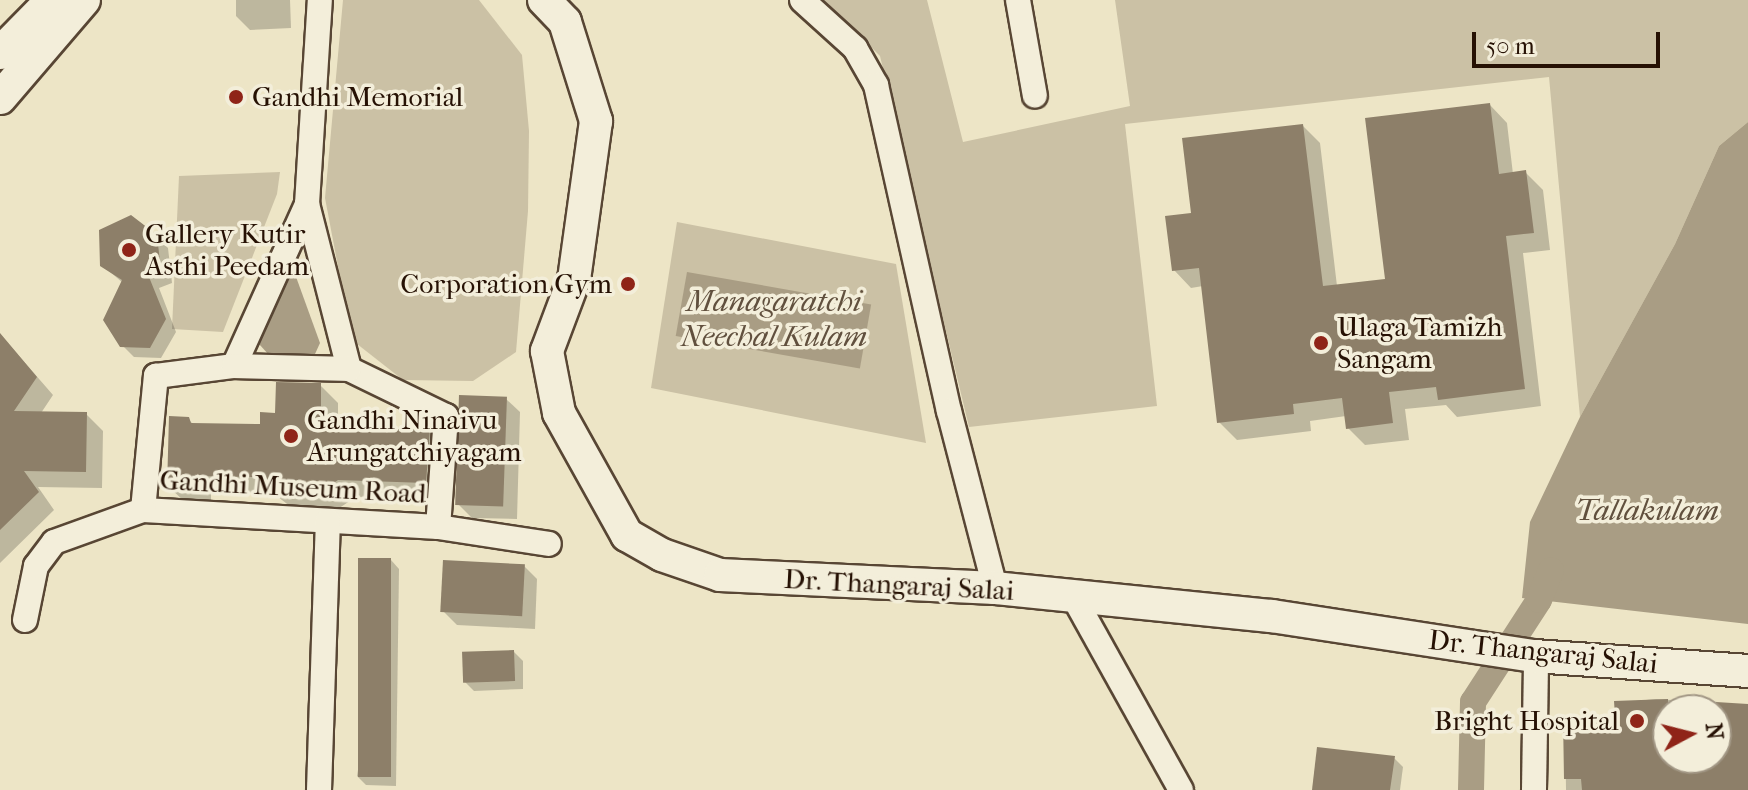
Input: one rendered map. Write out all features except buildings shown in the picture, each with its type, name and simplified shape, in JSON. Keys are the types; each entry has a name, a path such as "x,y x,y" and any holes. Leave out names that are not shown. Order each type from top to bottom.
{"street":[{"path":"0,53 52,0"},
{"path":"0,98 84,0"},
{"path":"320,0 307,204 349,369"},
{"name":"Dr. Thangaraj Salai","path":"544,0 565,22 596,121 574,279 547,351 559,413 627,535 662,555 720,575 995,588 1272,616 1535,656 1748,671"},
{"path":"802,0 855,48 876,85 949,411 995,588"},
{"path":"1018,0 1035,96"},
{"path":"234,366 307,204"},
{"name":"Gandhi Museum Road","path":"234,366 349,369 446,416 438,527 143,510 156,376 234,366"},
{"path":"25,620 36,566 54,542 143,510"},
{"path":"319,790 328,521"},
{"path":"438,527 549,544"},
{"path":"1073,596 1181,790"},
{"path":"1534,790 1535,656"}],"shaded area":[{"path":"343,0 479,0 522,55 529,131 528,211 516,352 473,381 403,380 352,340 325,198"},
{"path":"824,0 927,0 963,142 1130,106 1115,0 1748,0 1748,122 1719,146 1675,244 1580,417 1549,77 1125,124 1157,406 969,427 880,56"},
{"path":"280,172 277,194 223,332 172,329 179,176"},
{"path":"677,222 896,264 926,443 651,388"}],"water":[{"name":"Tallakulam","path":"1748,122 1748,624 1522,598 1530,522 1580,417 1675,244 1719,146"},
{"path":"291,263 320,343 315,354 269,355 259,344"},
{"name":"Managaratchi Neechal Kulam","path":"687,272 871,304 860,368 676,336"}],"waterway":[{"path":"1471,790 1473,702 1539,600 1551,570"}],"place":[{"name":"Gandhi Memorial","path":"236,97"},
{"name":"Gallery Kutir Asthi Peedam","path":"129,250"},
{"name":"Corporation Gym","path":"628,284"},
{"name":"Ulaga Tamizh Sangam","path":"1321,343"},
{"name":"Gandhi Ninaivu Arungatchiyagam","path":"291,436"},
{"name":"Bright Hospital","path":"1637,721"}]}
